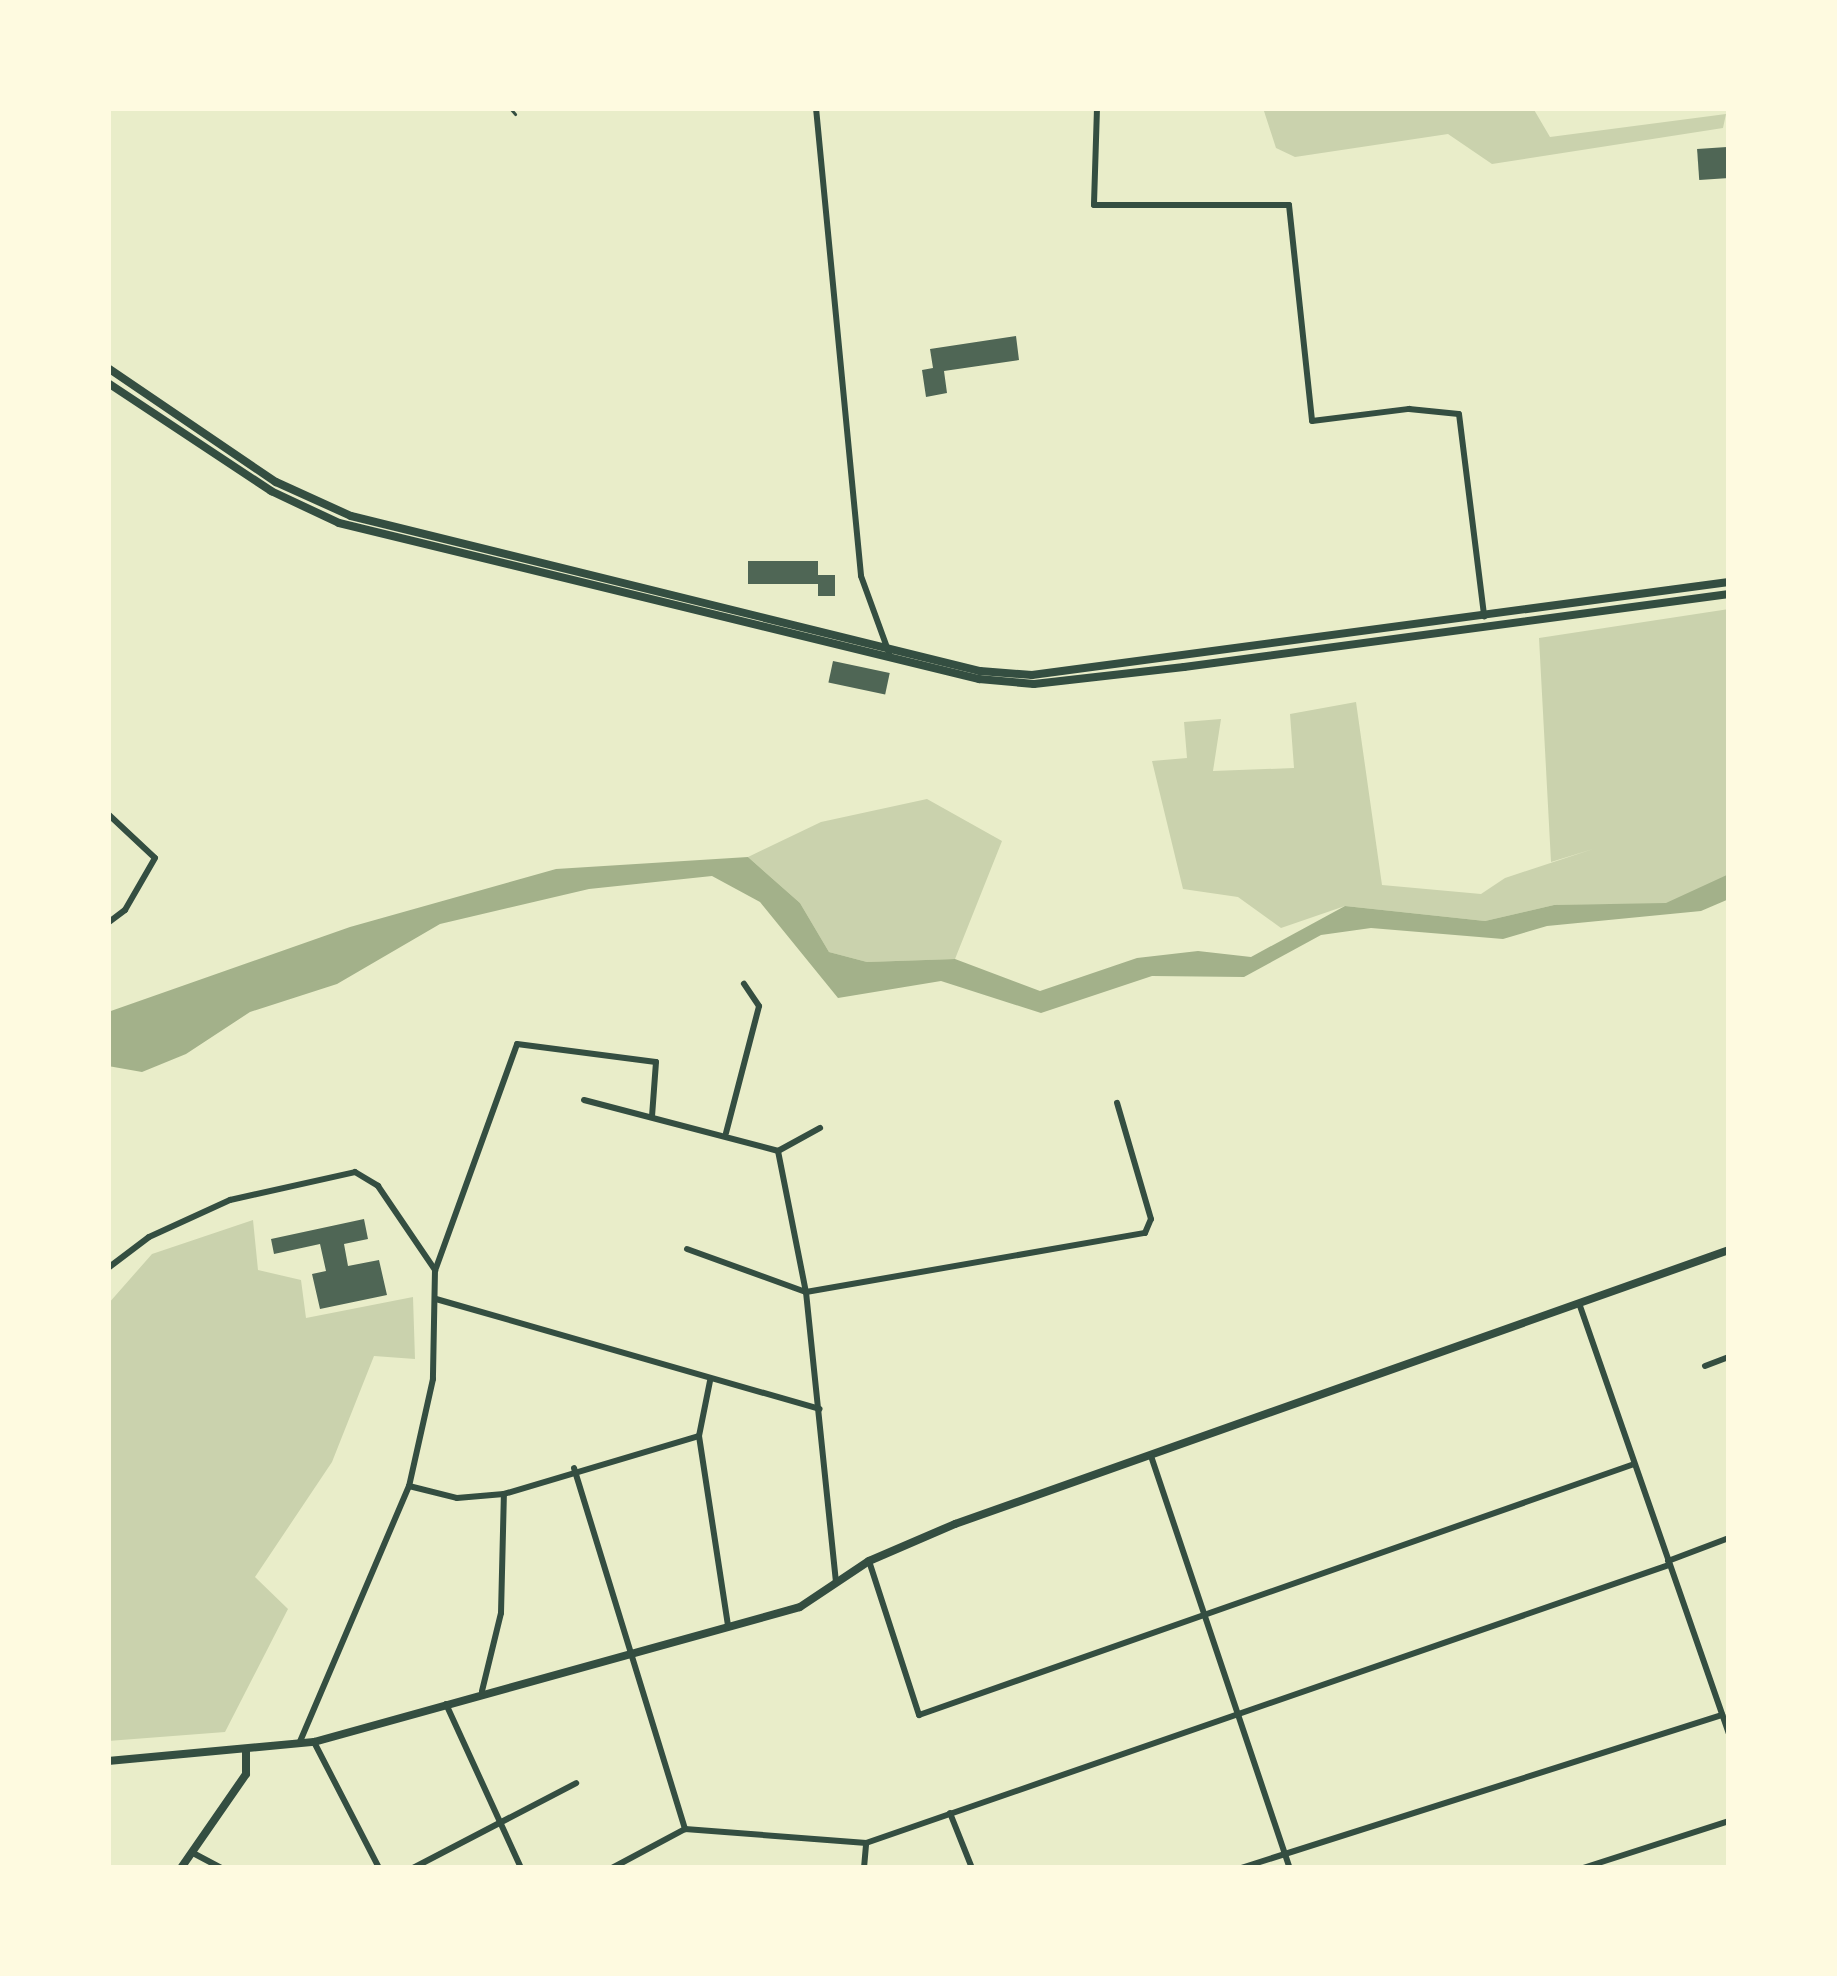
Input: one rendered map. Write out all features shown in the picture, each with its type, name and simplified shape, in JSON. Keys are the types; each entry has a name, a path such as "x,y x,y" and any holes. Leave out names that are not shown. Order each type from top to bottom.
{"main road":[{"path":"108,368 276,482 339,512 888,658 1032,675 1729,582"},
{"path":"108,383 271,491 339,523 888,658 1034,684 1729,595"},
{"path":"108,1761 314,1742 482,1691 800,1607 869,1561 1729,1250"},
{"path":"181,1868 246,1774 246,1751"}],"street":[{"path":"816,108 861,575 888,658"},
{"path":"1097,108 1094,206 1288,205 1312,422 1409,409 1459,414 1484,616"},
{"path":"108,814 154,858 125,910 108,923"},
{"path":"727,1132 759,1006 744,985"},
{"path":"299,1744 409,1486 433,1379 435,1270 517,1044 656,1062 652,1116"},
{"path":"584,1100 727,1132 778,1151 820,1128"},
{"path":"687,1249 806,1292 1145,1232 1151,1220 1117,1103"},
{"path":"778,1151 806,1292 837,1584"},
{"path":"108,1268 149,1237 230,1200 355,1172 378,1186 435,1270"},
{"path":"436,1299 820,1409"},
{"path":"1580,1306 1729,1735"},
{"path":"1705,1366 1729,1357"},
{"path":"710,1380 699,1436 728,1626"},
{"path":"409,1486 458,1498 504,1494 574,1468 699,1436"},
{"path":"1151,1456 1290,1868"},
{"path":"869,1561 919,1714 1202,1611 1634,1464"},
{"path":"574,1468 685,1829"},
{"path":"482,1691 502,1613 504,1494"},
{"path":"612,1868 685,1829 866,1843 1729,1538"},
{"path":"446,1703 520,1868"},
{"path":"1241,1868 1725,1720"},
{"path":"314,1742 379,1868"},
{"path":"413,1868 576,1783"},
{"path":"950,1813 972,1868"},
{"path":"1583,1868 1729,1821"},
{"path":"864,1868 866,1843"},
{"path":"192,1852 221,1868"}],"lane":[{"path":"510,108 514,114"}],"shaded area":[{"path":"1263,108 1533,108 1550,137 1726,114 1723,128 1492,164 1448,134 1295,157 1276,148"},
{"path":"1729,609 1729,874 1704,892 1666,904 1554,905 1485,921 1345,906 1281,928 1238,897 1183,889 1152,761 1187,758 1184,722 1221,719 1213,771 1294,768 1290,714 1356,702 1382,885 1481,894 1505,878 1593,849 1551,862 1539,638"},
{"path":"927,799 1002,841 955,959 867,962 829,952 800,903 748,857 821,822"},
{"path":"748,857 800,903 829,952 867,962 955,959 1040,991 1137,958 1198,951 1251,957 1345,906 1485,921 1554,905 1666,903 1729,874 1729,899 1701,911 1547,926 1503,939 1371,928 1321,935 1244,977 1152,976 1041,1013 941,981 838,998 760,902 712,876 589,889 440,924 337,984 250,1012 186,1054 142,1072 108,1066 108,1012 350,927 556,869"},
{"path":"253,1220 258,1270 301,1280 306,1318 413,1297 415,1359 374,1356 332,1462 255,1577 288,1609 225,1732 108,1741 108,1304 152,1254"}],"building":[{"path":"1727,147 1729,178 1699,180 1697,149"},
{"path":"1016,336 1019,360 944,371 947,393 926,397 922,370 933,368 930,349"},
{"path":"748,561 818,561 818,575 835,575 835,596 818,596 818,584 748,584"},
{"path":"833,661 890,673 885,695 828,683"},
{"path":"364,1219 368,1239 344,1244 348,1266 379,1260 387,1295 320,1309 312,1274 326,1271 320,1244 274,1254 271,1239"}]}
